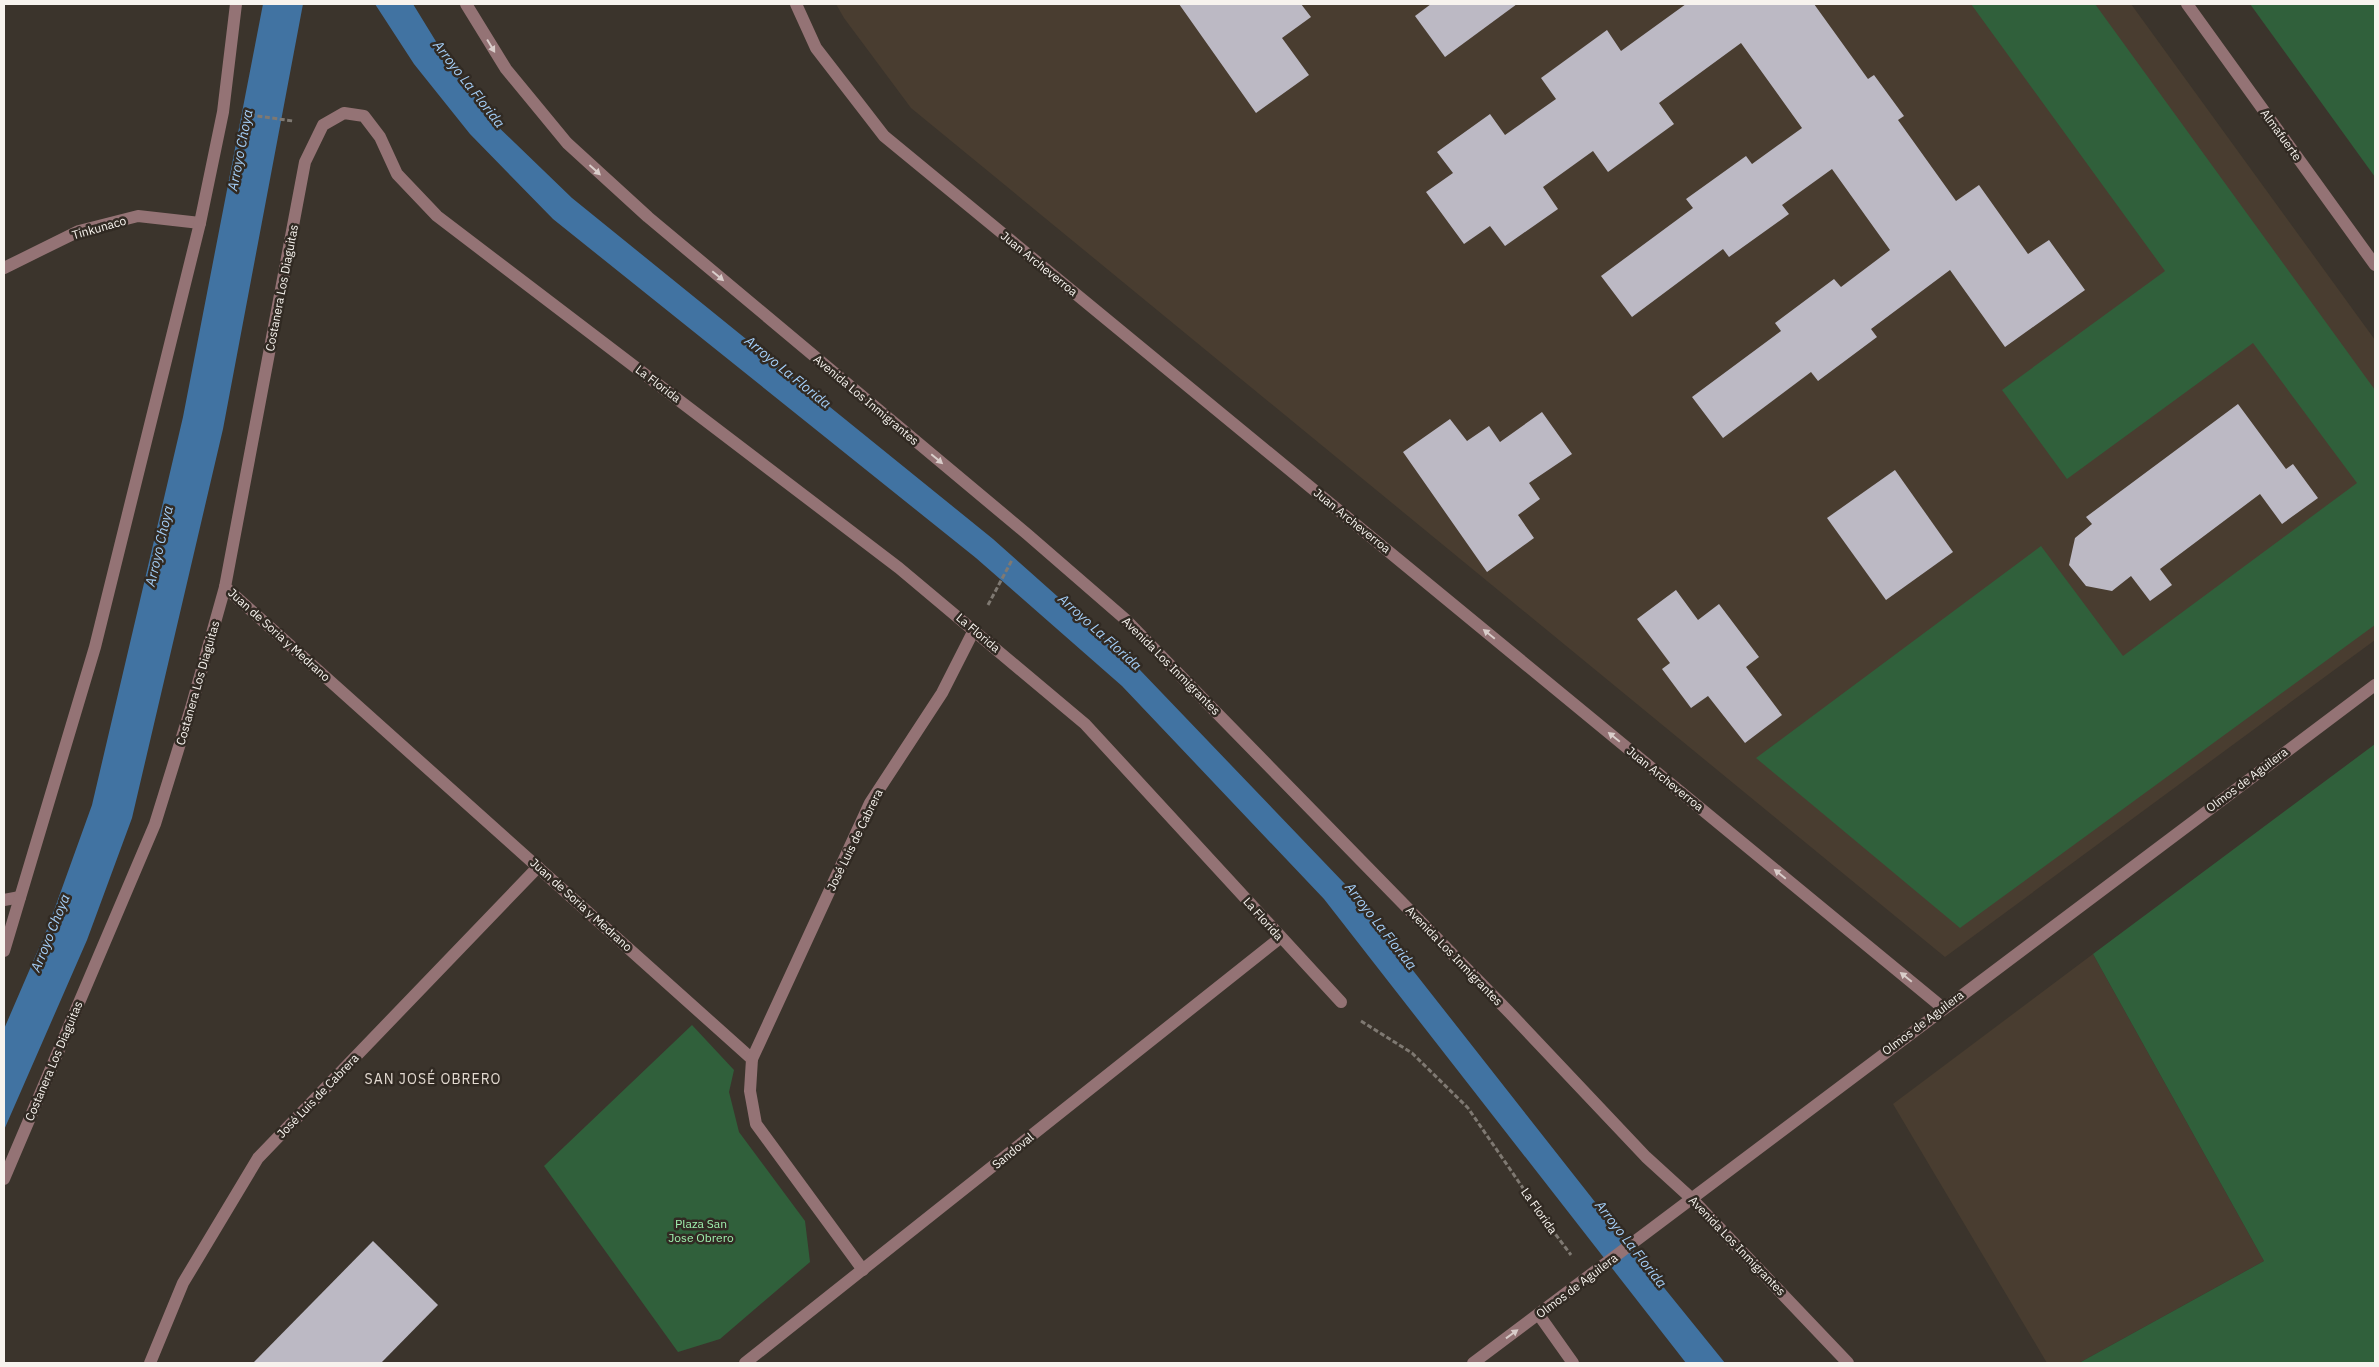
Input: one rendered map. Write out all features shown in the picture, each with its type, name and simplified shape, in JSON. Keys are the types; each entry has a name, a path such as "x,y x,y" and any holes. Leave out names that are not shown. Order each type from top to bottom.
{"street":[{"path":"4,951 95,647 200,223 223,112 236,4"},
{"name":"Avenida Los Inmigrantes","path":"466,4 506,69 567,143 648,218 1027,534 1125,619 1508,1011 1646,1157 1691,1198 1848,1363"},
{"name":"Juan Archeverroa","path":"796,4 816,48 884,136 1943,1008"},
{"name":"Almafuerte","path":"2187,4 2375,265"},
{"name":"La Florida","path":"323,125 344,113 364,116 380,137 398,174 438,216 899,568 1085,724 1280,938 1341,1002"},
{"name":"Costanera Los Diaguitas","path":"4,1179 155,824 191,708 225,587 305,162 323,125"},
{"name":"Tinkunaco","path":"4,268 79,231 138,216 200,223"},
{"name":"Juan de Soria y Medrano","path":"225,587 752,1059"},
{"name":"José Luis de Cabrera","path":"752,1059 870,803 942,693 974,630"},
{"name":"Olmos de Aguilera","path":"1473,1363 2375,685"},
{"name":"José Luis de Cabrera","path":"150,1363 183,1283 258,1158 538,866"},
{"path":"4,900 20,897"},
{"name":"Sandoval","path":"745,1363 1280,938"},
{"path":"752,1059 750,1091 756,1124 863,1270"},
{"path":"1539,1314 1574,1363"}],"path":[{"path":"223,112 323,125"},
{"path":"974,630 1027,534"},
{"name":"La Florida","path":"1341,1002 1363,1023 1412,1053 1468,1108 1547,1223 1589,1277"}],"shaded area":[{"path":"836,4 2131,4 2375,340 2375,640 1945,957 911,108 844,18"},
{"path":"2093,954 2264,1261 2079,1363 2047,1363 1893,1104"}],"green space":[{"path":"1971,4 2095,4 2375,390 2375,625 1960,928 1756,758 2041,546 2123,656 2357,483 2253,343 2067,479 2002,390 2165,271"},
{"path":"2250,4 2375,4 2375,177"},
{"path":"2375,744 2375,1363 2079,1363 2264,1261 2093,954"},
{"name":"Plaza San Jose Obrero","path":"692,1025 734,1070 729,1092 739,1132 805,1221 810,1262 720,1339 678,1352 544,1166"}],"water":[{"name":"Arroyo Choya","path":"263,4 303,4 223,429 132,818 87,940 4,1130 4,1029 48,927 92,805 183,417"},
{"path":"375,4 413,4 440,48 490,119 572,198 993,539 1139,669 1345,884 1610,1221 1725,1363 1686,1363 1324,899 1122,686 976,558 553,219 470,134 414,64"}],"building":[{"path":"1179,4 1301,4 1311,17 1282,38 1309,75 1256,113"},
{"path":"1431,4 1517,4 1445,57 1415,16"},
{"path":"1686,4 1814,4 1868,79 1874,75 1904,116 1898,120 1956,201 1979,185 2028,254 2049,240 2085,290 2005,347 1950,270 1871,329 1877,337 1818,381 1811,372 1723,438 1692,397 1781,331 1775,323 1834,279 1841,287 1890,250 1832,169 1782,205 1789,214 1729,257 1723,249 1632,317 1601,276 1693,208 1686,199 1746,156 1752,164 1802,128 1741,43 1659,103 1674,124 1608,172 1593,151 1543,187 1558,209 1505,246 1490,226 1464,244 1426,192 1453,173 1437,152 1490,114 1505,135 1556,99 1541,78 1607,30 1621,51"},
{"path":"2238,404 2286,469 2293,464 2318,498 2282,524 2260,494 2160,569 2172,585 2150,601 2131,576 2112,591 2086,586 2069,565 2075,538 2092,524 2086,517"},
{"path":"1542,412 1572,454 1529,483 1540,499 1518,515 1534,538 1487,572 1403,452 1450,419 1467,441 1489,426 1500,442"},
{"path":"1895,470 1953,552 1886,600 1827,518"},
{"path":"1676,590 1698,620 1719,604 1759,657 1746,667 1782,715 1745,743 1708,696 1691,708 1662,669 1670,663 1637,619"},
{"path":"373,1241 438,1305 381,1363 253,1363"}],"district":[{"name":"SAN JOSÉ OBRERO","path":"433,1079"}],"water label":[{"name":"Arroyo La Florida","path":"469,84"},
{"name":"Arroyo La Florida","path":"788,372"},
{"name":"Arroyo La Florida","path":"1100,632"},
{"name":"Arroyo La Florida","path":"1381,926"},
{"name":"Arroyo La Florida","path":"1631,1244"}]}
